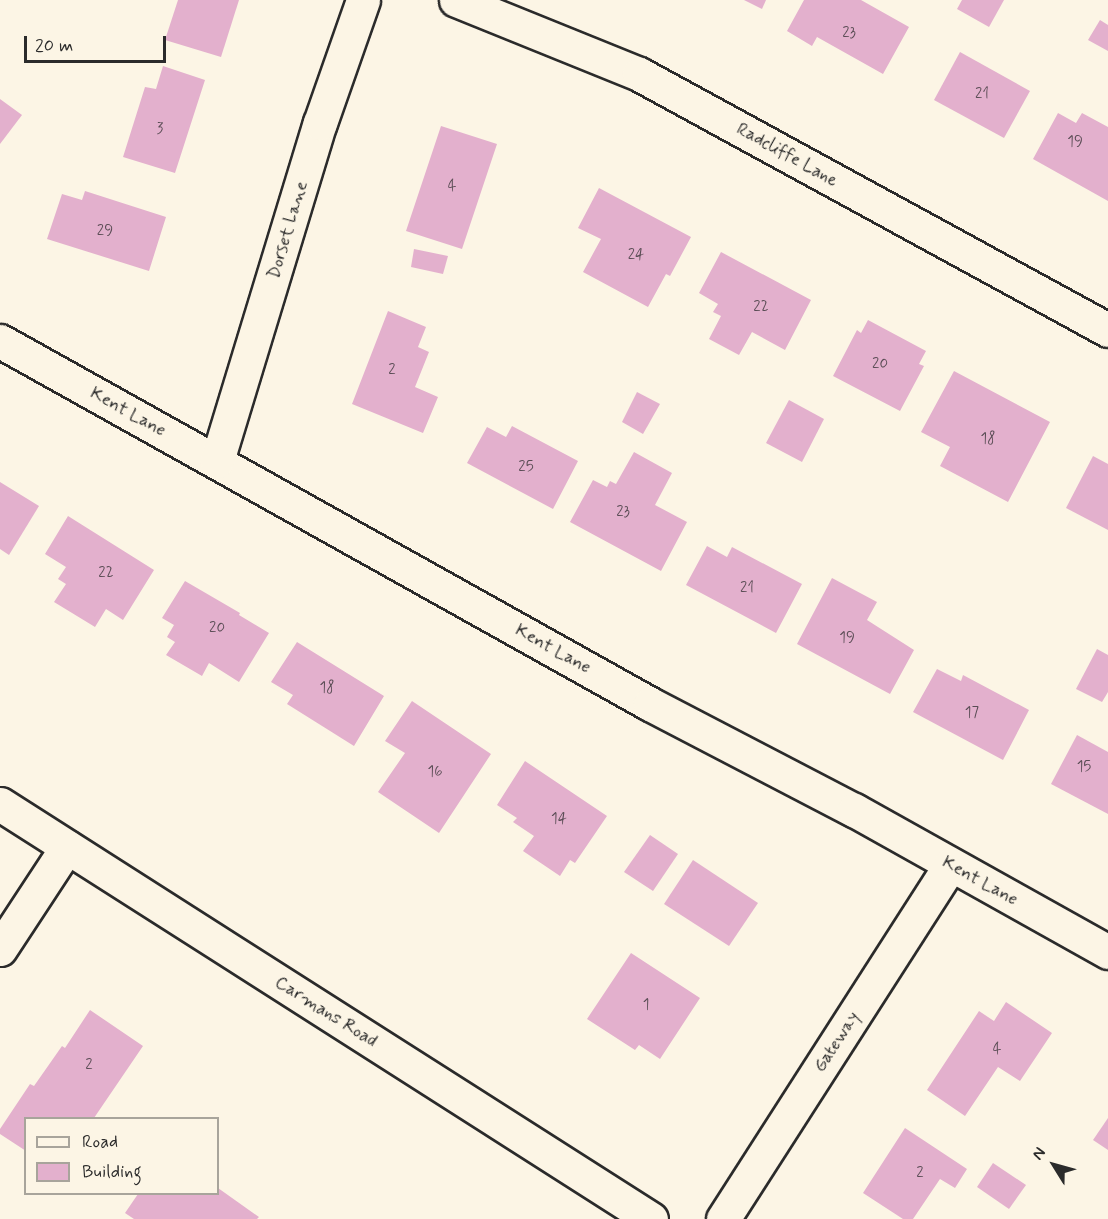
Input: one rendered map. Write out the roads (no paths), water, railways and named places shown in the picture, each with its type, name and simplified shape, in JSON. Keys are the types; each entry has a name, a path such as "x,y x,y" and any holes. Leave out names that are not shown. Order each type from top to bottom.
{"street":[{"name":"Dorset Lane","path":"217,461 320,123 363,0"},
{"name":"Radcliffe Lane","path":"456,0 639,74 1108,330"},
{"name":"Kent Lane","path":"0,341 640,698 854,810 1108,952"},
{"name":"Carmans Road","path":"0,804 651,1219"},
{"path":"0,949 67,847"},
{"name":"Gateway","path":"723,1219 950,865"}]}
